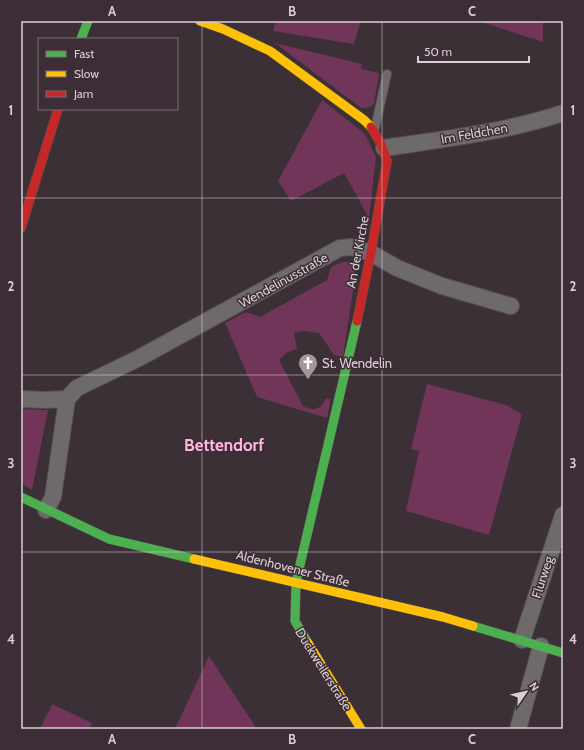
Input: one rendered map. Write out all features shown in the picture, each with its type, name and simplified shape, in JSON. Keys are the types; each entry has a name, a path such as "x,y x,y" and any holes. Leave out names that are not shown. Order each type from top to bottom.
{"street":[{"path":"81,38 88,21"},
{"name":"An der Kirche","path":"200,21 223,29 270,51 364,120 375,131 384,148 387,161 371,253 348,363 296,582"},
{"path":"21,228 58,110"},
{"name":"Im Feldchen","path":"384,148 467,136 542,120 563,113"},
{"name":"Wendelinusstraße","path":"67,399 77,388 146,354 340,248 352,247 371,253 397,268 442,286 511,306"},
{"path":"21,399 67,399 52,497 46,510"},
{"name":"Aldenhovener Straße","path":"21,497 109,539 443,617 563,653"},
{"name":"Flurweg","path":"522,640 563,515"},
{"name":"Duckweilerstraße","path":"296,582 295,621 361,729"},
{"path":"518,729 541,646"}],"lane":[{"path":"375,131 387,74"}],"shaded area":[{"path":"276,21 361,21 354,44 273,31"},
{"path":"478,21 543,21 543,42"},
{"path":"275,43 362,64 361,69 379,73 374,104 367,108 361,108"},
{"path":"322,100 365,134 376,157 369,218 344,173 291,201 278,181"},
{"path":"342,262 350,263 356,270 343,357 334,355 319,333 303,331 294,333 297,349 286,353 279,360 303,406 314,409 320,407 326,398 331,399 327,418 257,397 225,323 246,312 260,317 327,280 331,267"},
{"path":"427,384 506,405 522,414 489,535 406,511 419,451 411,449"},
{"path":"21,409 48,410 32,490 21,483"},
{"path":"209,656 257,729 175,729"},
{"path":"52,704 92,723 89,729 40,729"}],"traffic: fast":[{"path":"81,38 88,21"},
{"path":"308,643 295,621 296,582 357,321"},
{"path":"21,497 109,539 194,559"},
{"path":"473,626 563,653"}],"traffic: slow":[{"path":"200,21 223,29 270,51 364,120 371,127"},
{"path":"194,559 443,617 473,626"},
{"path":"308,643 361,729"}],"traffic: jam":[{"path":"21,228 58,110"},
{"path":"357,321 371,253 387,161 381,144 371,127"}],"place":[{"name":"St. Wendelin","path":"308,380"}],"district":[{"name":"Bettendorf","path":"224,445"}]}
